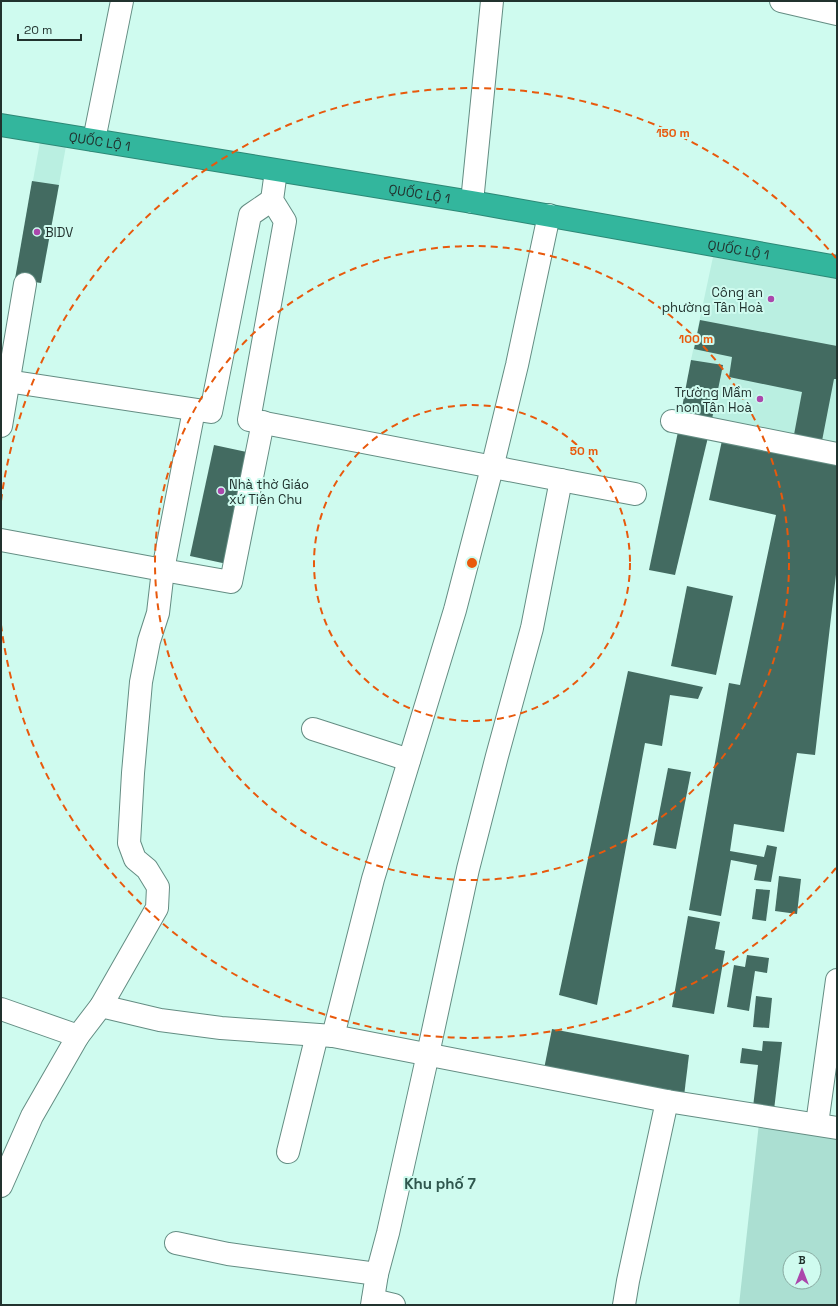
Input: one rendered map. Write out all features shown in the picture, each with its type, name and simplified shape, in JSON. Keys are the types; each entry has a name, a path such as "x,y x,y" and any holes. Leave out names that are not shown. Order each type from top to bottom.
{"highway":[{"name":"QUỐC LỘ 1","path":"1,126 472,202 837,267"}],"street":[{"path":"94,140 122,1"},
{"path":"472,202 492,1"},
{"path":"781,1 837,14"},
{"path":"276,170 272,200 285,221 249,420 421,452 492,468 635,494"},
{"path":"5,380 211,412 250,215 272,200"},
{"path":"288,1152 325,1036 455,610 517,365 549,215"},
{"path":"1,426 5,380 25,284"},
{"path":"1,1186 32,1116 78,1036 101,1006 157,908 158,887 147,869 134,858 129,843 133,773 141,682 149,641 158,613 163,570 194,410"},
{"path":"672,421 837,454"},
{"path":"1,540 232,582 263,422"},
{"path":"394,1305 372,1302 377,1274 388,1233 468,869 532,628 561,480"},
{"path":"313,728 409,760"},
{"path":"101,1006 160,1020 221,1028 325,1036 428,1054 667,1101 827,1126 837,980"},
{"path":"1,1009 78,1036"},
{"path":"624,1305 667,1101"},
{"path":"176,1243 228,1254 377,1274"}],"shaded area":[{"name":"BIDV","path":"40,142 66,146 41,283 15,279"},
{"path":"713,257 837,279 837,449 711,424 691,360"},
{"path":"759,1123 837,1135 837,1305 739,1305"}],"building":[{"name":"BIDV","path":"32,181 59,185 41,283 15,279"},
{"path":"700,320 837,346 837,379 834,379 821,446 793,440 802,392 729,377 732,357 694,349"},
{"path":"691,360 723,365 711,424 680,418"},
{"path":"679,427 709,433 675,575 649,570"},
{"path":"723,436 837,458 837,566 815,755 797,753 784,832 734,824 730,851 764,857 767,845 777,847 771,882 754,880 757,865 731,860 721,916 689,910 729,683 740,685 776,515 709,500"},
{"path":"214,445 265,456 241,567 190,556"},
{"path":"687,586 733,596 716,675 671,666"},
{"path":"628,671 703,687 698,699 670,695 662,746 645,743 597,1005 559,995"},
{"path":"668,768 691,772 676,849 653,845"},
{"path":"779,876 801,879 797,914 775,911"},
{"path":"756,889 770,890 766,921 752,919"},
{"path":"688,916 720,922 715,949 725,951 714,1014 672,1007"},
{"path":"747,955 769,958 767,973 755,971 749,1011 727,1007 734,965 745,967"},
{"path":"756,996 772,998 769,1028 753,1027"},
{"path":"552,1029 689,1055 684,1096 544,1069"},
{"path":"763,1041 782,1042 774,1110 753,1107 758,1065 740,1063 742,1048 762,1051"}],"place":[{"name":"BIDV","path":"37,232"},
{"name":"Công an phường Tân Hoà","path":"771,299"},
{"name":"Trường Mầm non Tân Hoà","path":"760,399"},
{"name":"Nhà thờ Giáo xứ Tiên Chu","path":"221,491"}],"district":[{"name":"Khu phố 7","path":"440,1183"}]}
